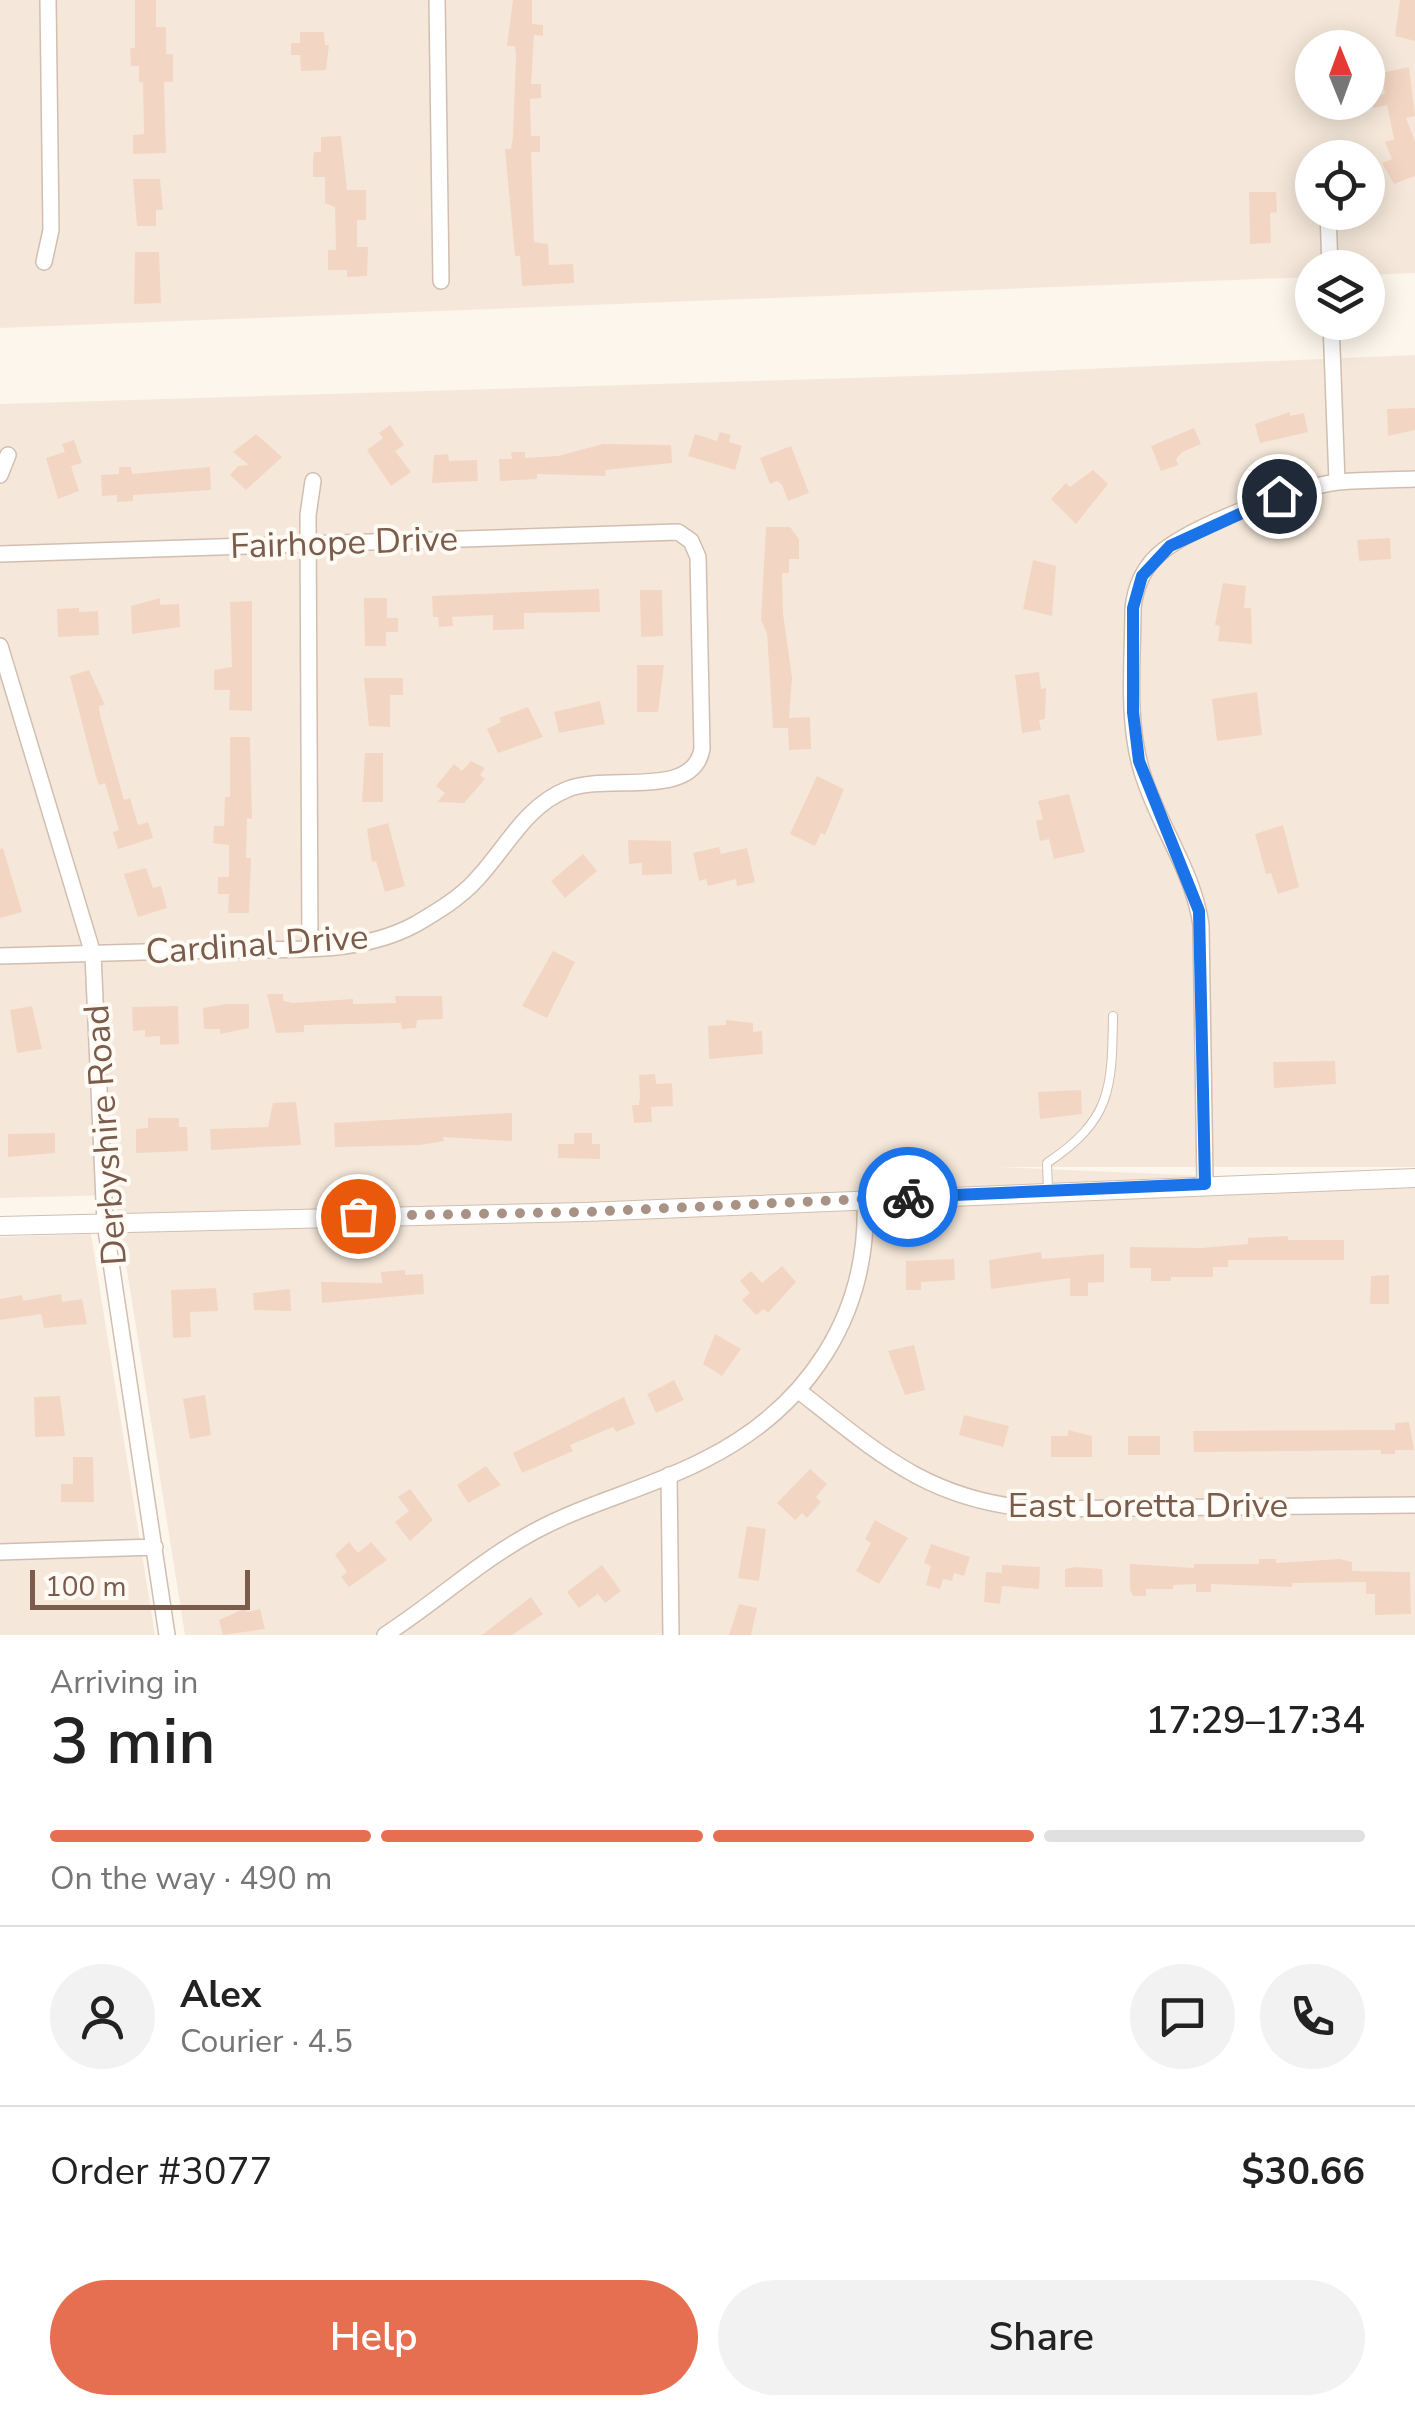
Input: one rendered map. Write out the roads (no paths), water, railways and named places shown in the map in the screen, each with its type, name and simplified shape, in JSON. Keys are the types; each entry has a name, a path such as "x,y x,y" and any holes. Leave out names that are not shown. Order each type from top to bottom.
{"street":[{"path":"44,262 50,230 48,0"},
{"path":"437,0 441,281"},
{"path":"1333,340 1337,482"},
{"path":"0,475 8,455"},
{"path":"1205,1184 1202,933 1191,884 1139,761 1133,712 1134,601 1146,570 1170,546 1279,496 1337,482 1415,479"},
{"path":"310,948 309,544 313,481"},
{"name":"Fairhope Drive","path":"0,554 674,531 687,537 699,562 702,749 693,770"},
{"name":"Derbyshire Road","path":"0,646 93,954 105,1223 167,1635"},
{"name":"Cardinal Drive","path":"0,956 310,948 380,938 448,904 484,872 524,820 556,794 595,781 675,780 693,770"},
{"path":"0,1226 585,1212 1048,1190 1415,1178"},
{"path":"385,1635 536,1531 742,1439 799,1391 832,1348 854,1298 866,1244 866,1198"},
{"name":"East Loretta Drive","path":"799,1391 911,1476 975,1502 1037,1509 1415,1505"},
{"path":"669,1474 671,1635"},
{"path":"0,1552 154,1547"}],"lane":[{"path":"1048,1190 1048,1164 1083,1139 1105,1106 1112,1072 1112,1016"}]}
